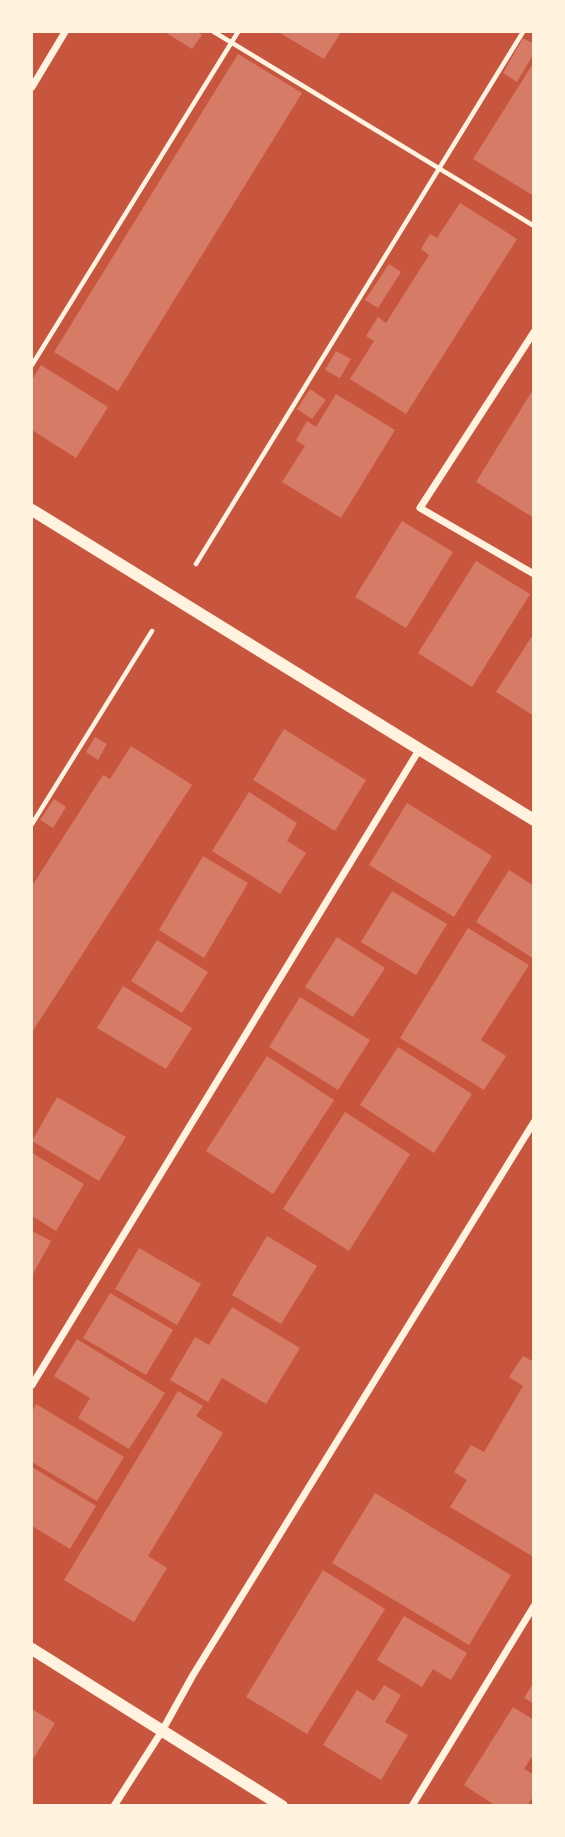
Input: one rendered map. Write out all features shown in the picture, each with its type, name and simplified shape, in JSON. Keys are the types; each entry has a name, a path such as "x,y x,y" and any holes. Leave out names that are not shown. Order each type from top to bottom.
{"street":[{"path":"32,87 65,32"},
{"path":"534,332 420,508 534,574"},
{"path":"32,510 534,820"},
{"path":"32,1385 419,750"},
{"path":"114,1805 162,1731 193,1675 534,1122"},
{"path":"412,1805 534,1606"},
{"path":"32,1649 282,1805"}],"path":[{"path":"214,32 534,226"},
{"path":"32,365 238,32"},
{"path":"196,564 523,32"},
{"path":"32,824 152,631"}],"building":[{"path":"165,32 197,32 202,35 192,49"},
{"path":"278,32 341,32 324,59"},
{"path":"523,38 534,44 534,53 517,82 503,73"},
{"path":"238,54 302,93 118,391 54,352"},
{"path":"534,62 534,196 473,159"},
{"path":"460,203 517,239 406,414 350,379 374,341 366,336 378,317 386,323 429,255 421,249 430,234 437,238"},
{"path":"389,264 401,272 378,308 365,300"},
{"path":"336,351 351,359 340,378 325,370"},
{"path":"41,365 108,407 76,458 32,430 32,380"},
{"path":"534,388 534,518 476,482"},
{"path":"310,389 326,400 312,419 297,409"},
{"path":"336,394 395,430 341,518 282,482 305,446 296,440 307,421 316,427"},
{"path":"402,521 453,552 406,628 355,597"},
{"path":"476,561 530,594 472,687 418,653"},
{"path":"534,633 534,716 496,692"},
{"path":"284,729 366,780 335,831 253,780"},
{"path":"95,737 107,744 98,760 86,752"},
{"path":"131,746 192,785 32,1032 32,886 103,775 110,779"},
{"path":"249,792 297,823 287,841 306,853 280,894 212,851"},
{"path":"54,799 66,807 53,828 40,820"},
{"path":"407,803 492,856 454,917 369,865"},
{"path":"203,856 248,883 204,958 159,930"},
{"path":"509,870 534,886 534,959 476,922"},
{"path":"392,891 447,924 416,975 361,942"},
{"path":"468,928 529,965 481,1040 506,1056 484,1090 400,1038"},
{"path":"337,937 385,968 353,1017 305,987"},
{"path":"157,940 208,972 182,1013 131,981"},
{"path":"123,986 192,1028 166,1069 97,1028"},
{"path":"300,997 370,1040 338,1090 269,1047"},
{"path":"398,1047 472,1094 434,1153 360,1105"},
{"path":"267,1056 334,1100 273,1194 206,1151"},
{"path":"57,1097 126,1137 99,1181 32,1141"},
{"path":"345,1112 410,1154 349,1251 283,1209"},
{"path":"32,1153 84,1184 56,1231 32,1216"},
{"path":"32,1231 51,1241 32,1276"},
{"path":"267,1236 317,1266 281,1324 232,1295"},
{"path":"139,1248 201,1284 177,1325 115,1289"},
{"path":"110,1293 173,1330 146,1375 83,1338"},
{"path":"232,1307 300,1348 266,1404 222,1378 208,1402 170,1380 195,1337 209,1345"},
{"path":"77,1339 165,1393 129,1449 78,1418 90,1398 54,1376"},
{"path":"523,1356 534,1362 532,1556 450,1507 467,1480 454,1472 471,1445 484,1452 523,1386 509,1377"},
{"path":"178,1391 203,1406 196,1416 223,1433 148,1556 167,1568 134,1622 64,1580"},
{"path":"36,1404 124,1457 97,1501 32,1462 32,1412"},
{"path":"32,1467 96,1506 70,1549 32,1526"},
{"path":"375,1493 511,1575 469,1645 332,1563"},
{"path":"323,1570 385,1609 307,1734 246,1697"},
{"path":"404,1616 467,1653 451,1680 433,1669 422,1687 377,1660"},
{"path":"534,1682 534,1704 524,1698"},
{"path":"384,1685 401,1695 385,1722 408,1735 381,1780 323,1745 357,1690 374,1701"},
{"path":"513,1707 534,1720 534,1753 524,1769 534,1775 534,1795 527,1806 496,1806 464,1785"},
{"path":"32,1709 55,1723 32,1761"}]}
